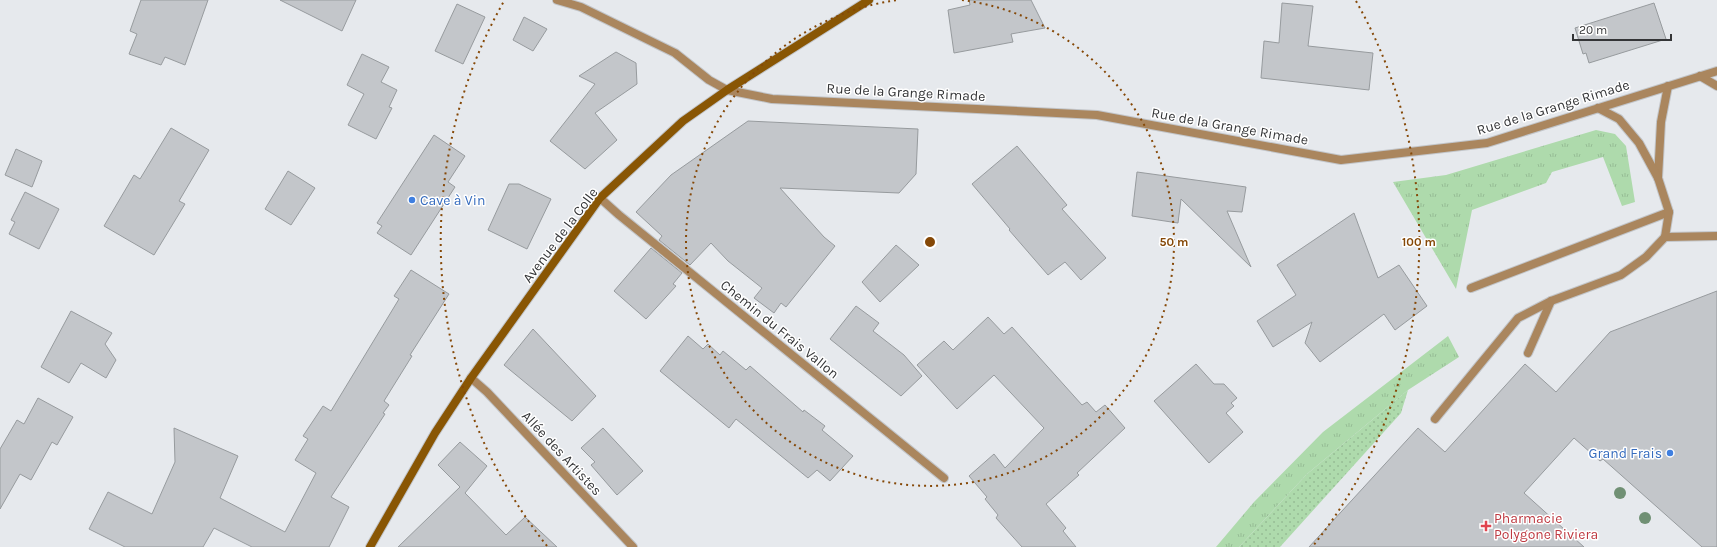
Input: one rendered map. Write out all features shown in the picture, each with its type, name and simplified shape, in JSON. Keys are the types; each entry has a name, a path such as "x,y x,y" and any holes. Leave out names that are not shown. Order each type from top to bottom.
{"main road":[{"name":"Avenue de la Colle","path":"370,547 435,433 471,378 600,198 683,121 727,90 869,0"}],"street":[{"name":"Rue de la Grange Rimade","path":"556,0 581,7 675,53 709,80 727,90 772,99 1097,115 1341,160 1487,143 1717,71"},
{"path":"1700,76 1717,86"},
{"path":"1658,178 1661,122 1668,86"},
{"path":"1434,419 1518,318 1551,301 1621,275 1646,257 1665,237 1670,212 1658,178 1639,143 1619,119 1598,108"},
{"name":"Chemin du Frais Vallon","path":"600,198 625,220 944,478"},
{"path":"1471,288 1670,212"},
{"path":"1665,237 1717,236"},
{"path":"1528,353 1551,301"},
{"name":"Allée des Artistes","path":"471,378 487,392 633,547"}],"green space":[{"path":"1596,130 1615,134 1626,146 1635,202 1622,206 1603,157 1552,172 1546,183 1472,210 1456,289 1393,182 1446,175"},
{"path":"1448,336 1459,357 1408,390 1307,474 1239,547 1216,547 1254,502 1323,432"},
{"path":"1408,390 1401,413 1280,547 1239,547 1307,474"}],"building":[{"path":"141,0 208,0 185,65 165,57 161,65 129,54 137,34 130,31"},
{"path":"280,0 356,0 342,31"},
{"path":"969,0 1031,0 1045,28 1011,34 1013,42 954,53 948,10 970,5"},
{"path":"1282,3 1313,6 1308,46 1373,53 1369,90 1261,78 1264,41 1279,43"},
{"path":"1654,3 1666,39 1589,63 1586,53 1583,54 1575,28"},
{"path":"457,4 485,17 463,64 435,51"},
{"path":"524,17 547,29 533,51 513,40"},
{"path":"616,52 636,63 637,84 595,113 617,140 585,169 550,141 595,84 579,76"},
{"path":"362,54 389,67 381,82 397,90 389,107 392,108 376,139 348,125 364,94 347,85"},
{"path":"748,121 918,129 916,174 899,193 780,188 824,237 835,246 786,307 781,303 774,313 754,298 762,288 728,261 711,243 690,265 659,240 662,236 636,212 671,175"},
{"path":"171,128 209,150 179,201 185,204 154,255 104,226 134,175 140,179"},
{"path":"434,135 465,156 448,182 455,187 411,255 377,233 382,226 377,223"},
{"path":"1017,146 1067,205 1062,209 1106,258 1081,280 1065,262 1048,275 972,184"},
{"path":"16,149 42,161 32,187 5,175"},
{"path":"288,171 315,188 291,225 265,209"},
{"path":"1137,172 1246,187 1242,212 1227,211 1251,267 1181,199 1178,223 1132,216"},
{"path":"509,184 519,184 551,199 527,249 488,230"},
{"path":"25,192 59,209 39,249 9,234 15,222 11,220"},
{"path":"1354,213 1378,278 1399,265 1427,306 1395,330 1384,314 1320,362 1305,343 1312,322 1273,347 1257,321 1296,295 1277,265"},
{"path":"896,245 919,265 880,302 862,282"},
{"path":"651,248 682,273 673,284 676,286 646,319 614,291"},
{"path":"411,270 449,294 410,355 412,356 384,401 389,405 383,413 385,414 331,497 349,507 329,547 252,547 214,528 203,547 125,547 89,529 108,492 152,514 175,462 174,428 238,456 220,498 285,532 316,473 295,460 308,439 303,436 323,406 331,411 399,299 394,296"},
{"path":"1717,291 1717,547 1702,547 1603,459 1600,461 1574,438 1524,493 1584,547 1309,547 1418,428 1445,452 1525,364 1556,392 1610,332"},
{"path":"856,306 879,323 873,331 904,355 922,376 901,396 830,339"},
{"path":"71,311 112,333 105,344 116,360 106,378 81,363 69,383 41,367"},
{"path":"988,317 1004,334 1012,327 1082,405 1087,402 1096,412 1105,405 1125,428 1077,473 1079,475 1046,504 1066,528 1063,531 1076,547 1022,547 996,518 998,515 985,499 987,497 969,476 994,454 1005,468 1044,428 994,375 957,409 917,365 944,341 953,350"},
{"path":"533,329 596,396 572,421 504,365"},
{"path":"688,336 703,349 708,344 720,355 723,351 746,370 750,366 803,412 804,410 825,426 822,430 853,456 830,481 817,470 808,478 736,419 729,428 660,371"},
{"path":"1196,364 1214,384 1224,384 1237,398 1231,403 1234,406 1226,413 1243,432 1209,463 1154,401"},
{"path":"38,398 73,417 57,445 52,442 31,480 20,474 0,509 0,449 17,420 24,424"},
{"path":"603,428 643,471 617,495 591,465 595,462 581,448"},
{"path":"460,442 487,466 465,493 506,535 525,517 557,547 398,547 460,487 438,465"}],"place":[{"name":"Cave à Vin","path":"412,200"},
{"name":"Grand Frais","path":"1670,453"},
{"name":"Pharmacie Polygone Riviera","path":"1486,526"}]}
